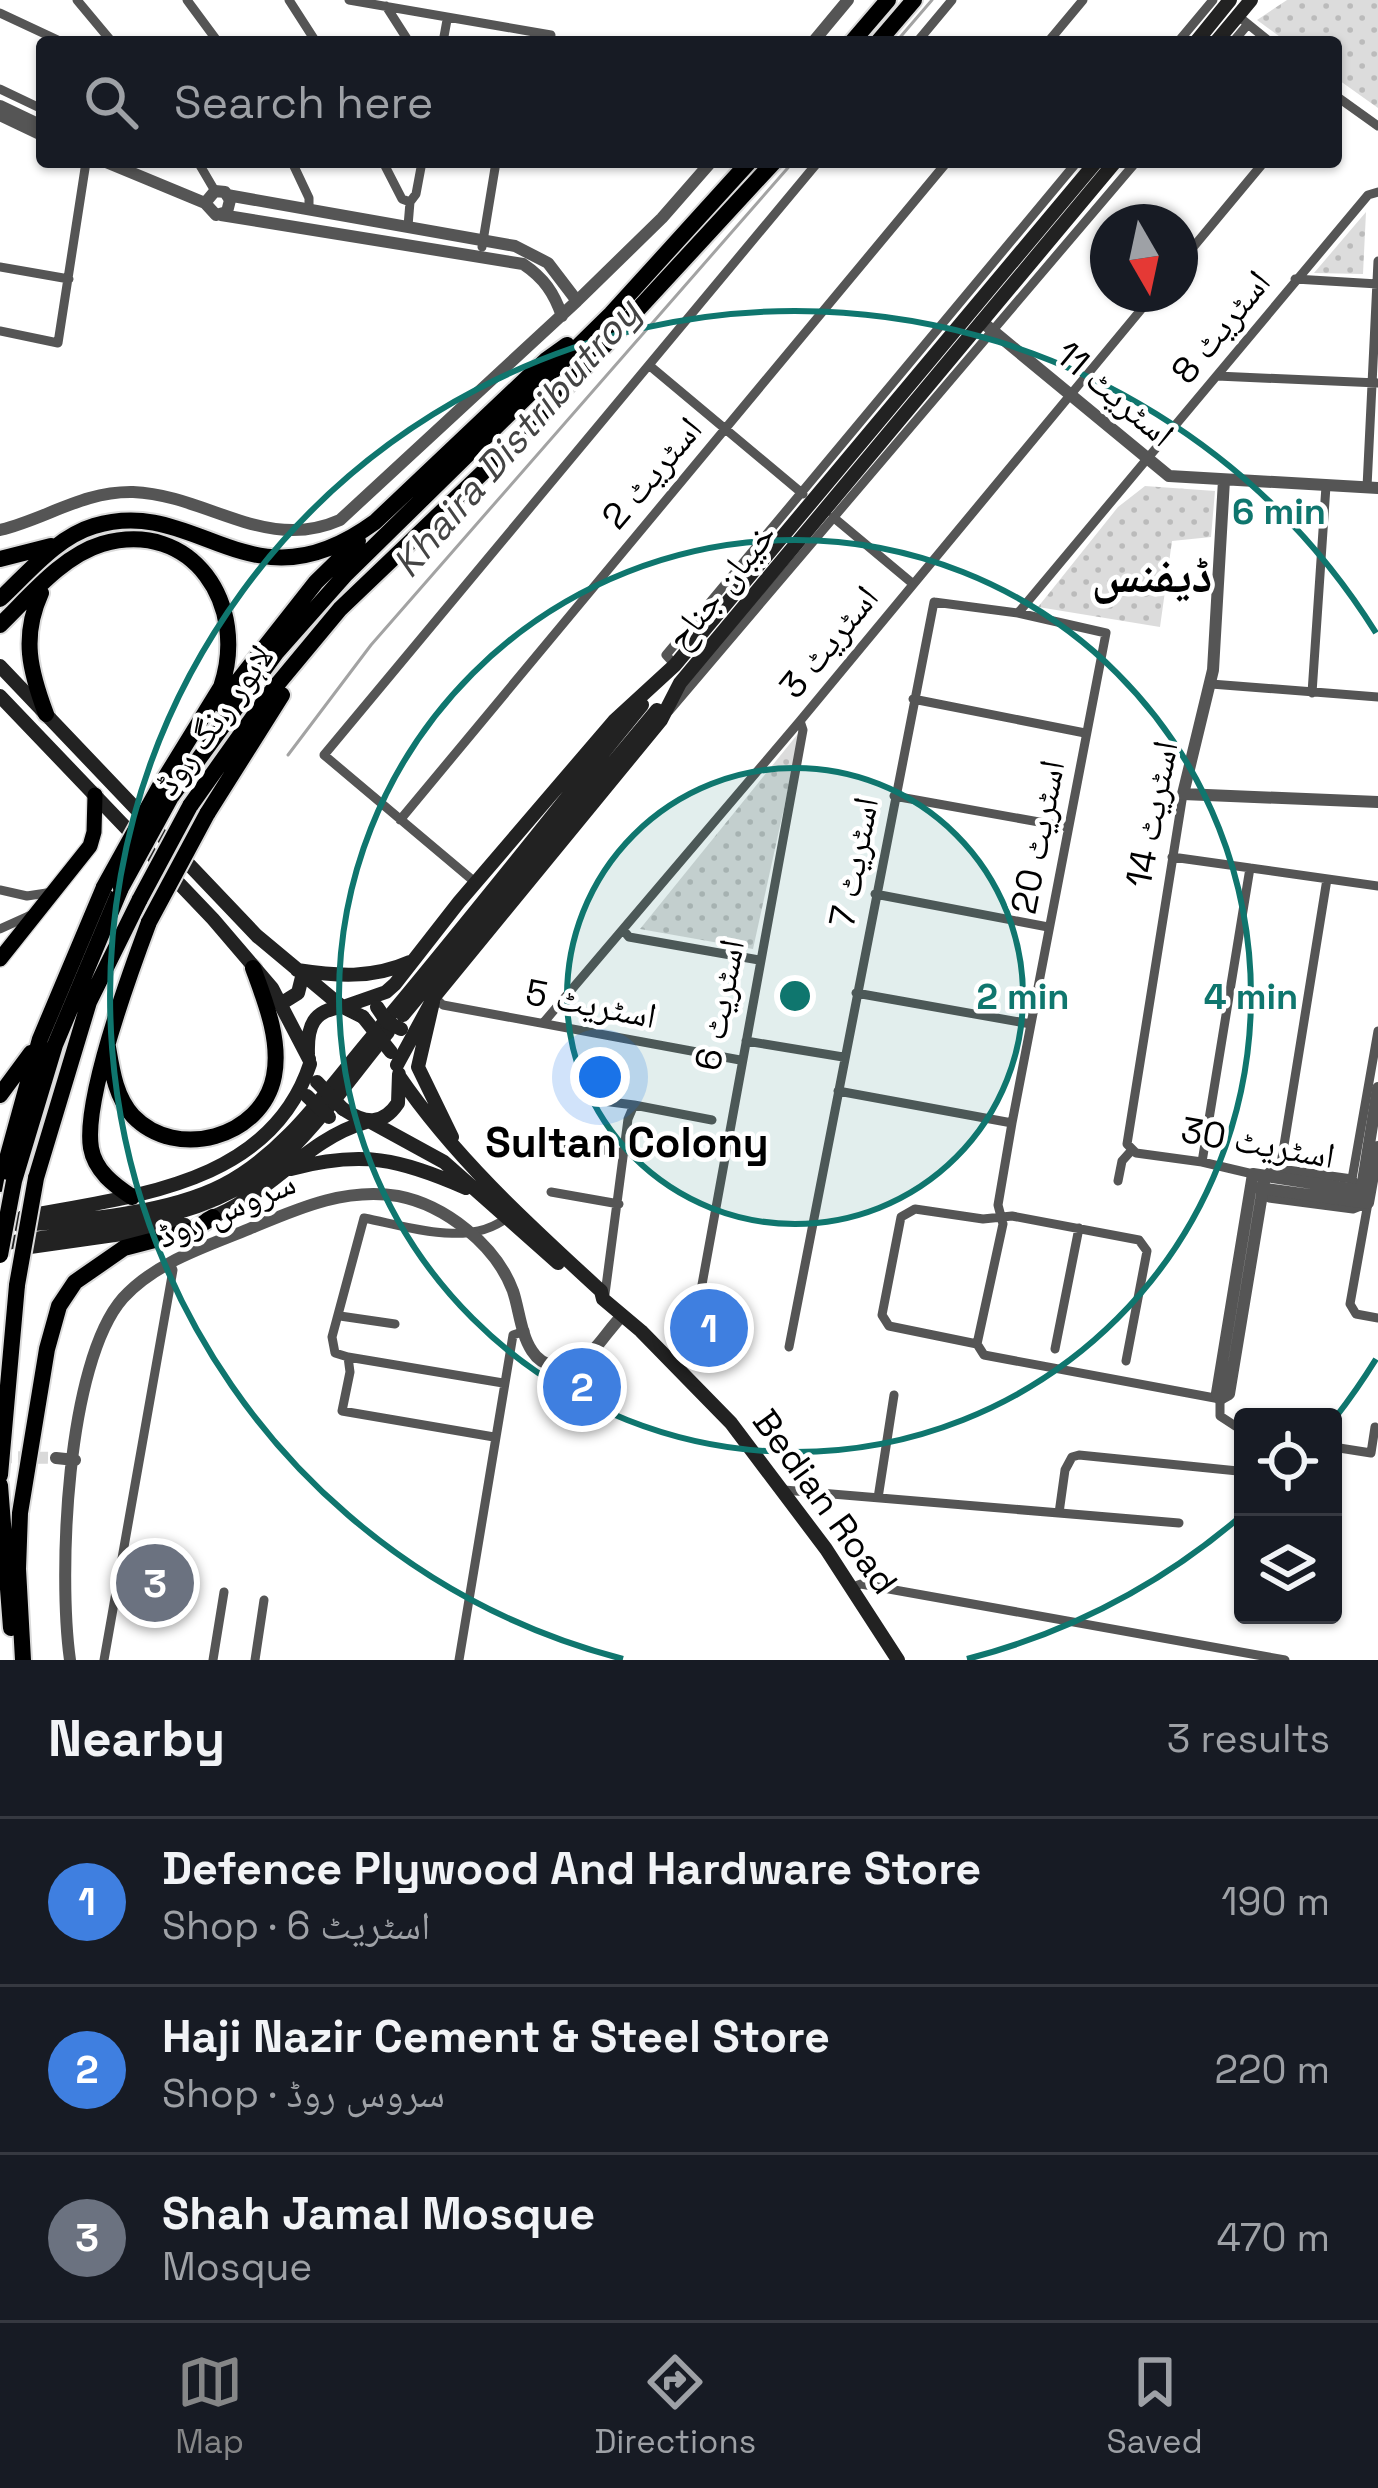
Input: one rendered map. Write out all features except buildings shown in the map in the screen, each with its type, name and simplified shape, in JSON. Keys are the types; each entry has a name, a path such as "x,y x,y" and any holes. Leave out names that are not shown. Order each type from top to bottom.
{"highway":[{"path":"857,36 888,0"},
{"path":"883,36 914,0"},
{"name":"لاہور رنگ روڈ","path":"0,1249 7,1183 55,1045 113,888 166,792 319,604 611,314 744,168"},
{"name":"لاہور رنگ روڈ","path":"0,1475 16,1285 36,1178 89,1003 140,899 308,646 363,586 537,419 768,168"},
{"path":"192,737 316,582 375,522 546,360 611,314"},
{"path":"0,559 57,545 94,526 144,522 272,559 333,548 375,522"},
{"path":"0,625 87,550 117,541 155,543 201,569 226,610 230,654 221,687 166,792"},
{"path":"0,598 57,545"},
{"path":"46,581 29,623 27,652 46,714"},
{"path":"132,1197 109,1180 92,1149 94,1116 108,1047 149,922 198,810"},
{"path":"0,1095 40,1039 113,888"},
{"path":"108,1047 122,1100 151,1130 170,1138 203,1139 239,1126 267,1095 276,1062 271,1022 253,968"},
{"path":"7,1183 40,1039"},
{"path":"19,1660 20,1513 54,1320 67,1293 124,1248 193,1230 213,1217"},
{"path":"0,1485 19,1660"}],"main road":[{"path":"1201,36 1230,0"},
{"path":"1223,36 1243,20 1252,0"},
{"name":"خیبان جناح","path":"396,1064 432,999 661,720 680,683 817,505 1091,168"},
{"name":"خیبان جناح","path":"432,999 401,1029 387,1022 377,1007 614,721 675,664 986,326 1110,168"},
{"path":"0,1224 43,1223 174,1203 223,1185 266,1156 395,1010 675,664"},
{"path":"0,666 187,866 297,973 363,1017 396,1064 395,1106 382,1119 326,1137 242,1203 213,1217 46,1247 0,1249"},
{"path":"0,1249 178,1214 221,1198 277,1161 680,683"},
{"path":"0,696 213,919 282,1003 316,1082 336,1113"},
{"path":"0,959 89,846 95,795"},
{"path":"297,973 349,976 410,962"},
{"path":"282,1003 298,993 297,973"},
{"path":"260,1139 299,1094 309,1062 313,1020 323,1010 386,992"},
{"path":"432,999 418,1067 454,1145"},
{"name":"Bedian Road","path":"396,1064 434,1124 511,1214 601,1291 603,1300 731,1423 853,1588 898,1660"},
{"path":"0,1224 132,1197 207,1174 273,1133 307,1096 336,1113 412,1142 511,1214"},
{"path":"295,1165 336,1113"},
{"path":"412,1142 416,1129 434,1124"},
{"path":"295,1165 366,1156 418,1168 482,1195"}],"street":[{"path":"77,0 107,36"},
{"path":"187,0 214,36"},
{"path":"289,0 312,36"},
{"path":"349,0 515,36 550,35"},
{"path":"818,36 848,0"},
{"path":"922,36 952,0"},
{"path":"1053,36 1083,0"},
{"path":"1183,36 1213,0"},
{"path":"386,6 406,36"},
{"path":"0,14 49,36"},
{"path":"444,36 447,20"},
{"path":"1236,36 1243,20 1263,36"},
{"path":"0,89 36,107"},
{"path":"1342,100 1378,126"},
{"path":"0,111 36,127"},
{"path":"0,332 58,343 85,168"},
{"path":"125,168 214,196 309,208 515,246 548,263 578,301"},
{"path":"140,168 214,196 230,206 221,214"},
{"path":"201,168 214,196 211,213 524,265 555,296 562,316"},
{"path":"295,168 309,208"},
{"path":"386,168 402,199 410,202"},
{"path":"408,226 421,168"},
{"path":"480,258 495,168"},
{"path":"0,530 77,500 115,492 158,494 264,529 307,531 327,526 353,512 578,301 705,168"},
{"path":"476,884 324,755 813,168"},
{"name":"اسٹریٹ 2","path":"400,820 942,168"},
{"path":"661,720 699,680 817,505 1072,168"},
{"path":"986,326 1131,168"},
{"path":"1198,241 1259,168"},
{"name":"اسٹریٹ 8","path":"1018,613 1295,279 1368,196 1378,192"},
{"path":"1372,487 1378,261"},
{"path":"0,267 68,279"},
{"path":"1295,279 1378,284"},
{"name":"اسٹریٹ 3","path":"544,1022 1139,312"},
{"name":"اسٹریٹ 11","path":"986,326 1145,460 1175,479 1372,487"},
{"path":"650,366 934,602 1018,613"},
{"path":"1217,376 1375,383"},
{"name":"اسٹریٹ 14","path":"1118,1181 1122,1161 1133,1152 1127,1139 1172,857 1210,684 1224,480"},
{"path":"1312,693 1326,486"},
{"name":"اسٹریٹ 7","path":"788,1347 934,602"},
{"name":"اسٹریٹ 20","path":"977,1343 1003,1224 999,1216 1012,1123 1106,633 1018,613"},
{"path":"1210,684 1378,698"},
{"path":"913,699 1085,733"},
{"name":"اسٹریٹ 6","path":"699,1301 803,730 800,721"},
{"path":"1183,794 1378,802"},
{"path":"895,796 1066,827"},
{"path":"1172,857 1378,886"},
{"path":"1202,1162 1250,868"},
{"path":"1280,1169 1327,879"},
{"path":"0,890 33,896 53,892"},
{"path":"875,894 1048,927"},
{"path":"0,929 38,912"},
{"path":"624,931 629,937 759,960"},
{"path":"856,993 1031,1024"},
{"name":"اسٹریٹ 5","path":"432,999 443,1005 740,1060"},
{"path":"1367,1195 1378,1031"},
{"path":"746,1041 843,1058"},
{"path":"1378,1088 1350,1304 1356,1314 1378,1318"},
{"path":"838,1091 1012,1123"},
{"path":"603,1100 712,1120"},
{"path":"603,1300 634,1105"},
{"path":"565,1144 623,1153"},
{"path":"1260,1185 1353,1209 1367,1195 1378,1147"},
{"name":"اسٹریٹ 30","path":"1133,1152 1202,1162 1260,1185 1367,1195"},
{"path":"1234,1426 1220,1416 1216,1393 1260,1185 1267,1171 1280,1169 1367,1195"},
{"path":"1260,1185 1265,1214"},
{"path":"551,1192 619,1204"},
{"name":"سروس روڈ","path":"70,1660 67,1529 93,1351 101,1330 135,1286 170,1263 304,1207 352,1195 413,1200 468,1232 505,1274 539,1359 562,1367 586,1358 622,1315"},
{"path":"1126,1361 1146,1244 999,1216 983,1219 915,1209 905,1212 883,1316 889,1326 977,1343 984,1354 1220,1399"},
{"path":"503,1383 348,1357 335,1353 332,1346 364,1218 442,1233 497,1227 511,1214"},
{"path":"1055,1349 1079,1228"},
{"path":"104,1660 173,1270 170,1263"},
{"path":"340,1316 395,1324"},
{"path":"459,1660 512,1336 524,1330"},
{"path":"348,1357 350,1372 342,1411 494,1437"},
{"path":"878,1498 894,1395"},
{"path":"1342,1448 1371,1453 1375,1427"},
{"path":"1059,1513 1068,1462 1079,1455 1234,1471"},
{"path":"56,1458 75,1460"},
{"path":"778,1489 1179,1523"},
{"path":"853,1588 861,1583 924,1593 1285,1660"},
{"path":"213,1660 224,1592"},
{"path":"254,1660 264,1600"}],"shaded area":[{"path":"1287,0 1378,0 1378,108 1342,82 1342,36 1279,36 1257,20"},
{"path":"1366,212 1363,274 1314,273"},
{"path":"1145,486 1215,491 1211,537 1172,541 1160,627 1038,607 1118,507"},
{"path":"801,730 753,949 640,929"}],"waterway":[{"name":"Khaira Distributroy","path":"901,36 932,0"},
{"name":"Khaira Distributroy","path":"288,755 371,645 788,168"}],"tunnel":[{"path":"0,1457 56,1458"}],"place":[{"name":"Defence Plywood And Hardware Store","path":"709,1328"},
{"name":"Haji Nazir Cement & Steel Store","path":"582,1387"},
{"name":"Shah Jamal Mosque","path":"155,1583"}],"district":[{"name":"ڈیفنس","path":"1152,575"},
{"name":"Sultan Colony","path":"627,1142"}]}
